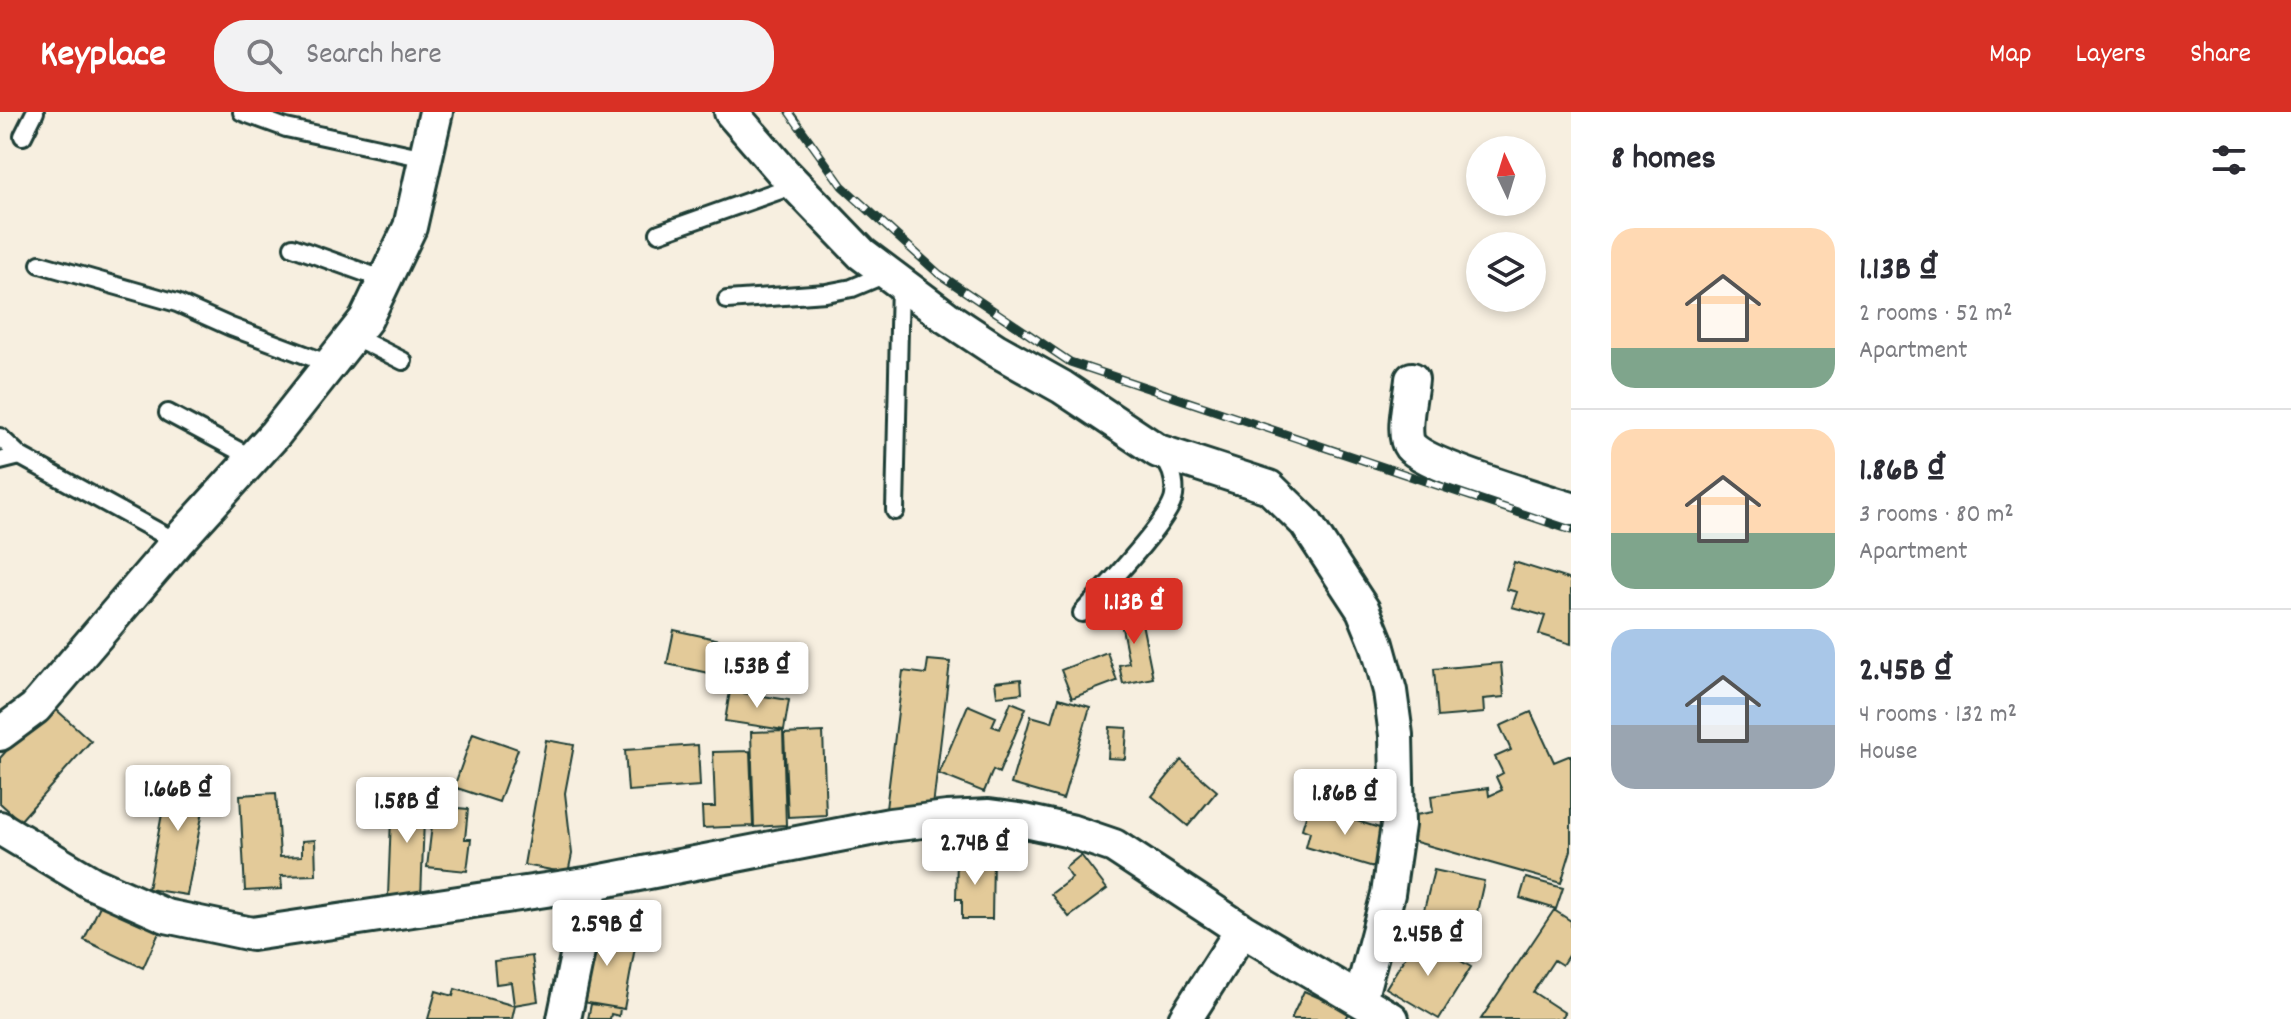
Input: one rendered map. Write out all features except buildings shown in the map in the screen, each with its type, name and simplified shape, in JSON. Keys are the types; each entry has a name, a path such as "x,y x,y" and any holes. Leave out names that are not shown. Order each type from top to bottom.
{"street":[{"path":"0,734 35,708 177,542 254,459 366,319 410,227 436,112"},
{"path":"731,112 795,185 862,254 894,278 996,350 1062,387 1158,451 1269,487 1306,523 1363,610 1377,644 1390,691 1396,735 1398,825 1388,894 1360,1000"},
{"path":"1412,379 1406,436 1410,446 1421,454 1485,481 1571,509"},
{"path":"0,828 92,883 166,916 252,934 592,883 890,825 989,816 1070,831 1114,846 1242,930 1392,1019"},
{"path":"564,1019 592,883"},
{"path":"1185,1019 1242,930"}],"lane":[{"path":"23,136 35,112"},
{"path":"242,112 286,128 425,158"},
{"path":"659,233 795,185"},
{"path":"293,247 385,280"},
{"path":"40,264 177,303 332,365"},
{"path":"727,300 826,293 894,278 895,511"},
{"path":"353,336 403,361"},
{"path":"168,413 254,459"},
{"path":"0,437 20,456 177,542"},
{"path":"1082,613 1144,544 1174,498 1172,467 1158,451"},
{"path":"0,461 20,456"}],"railway":[{"path":"789,112 842,186 939,274 1070,362 1571,530"}]}
